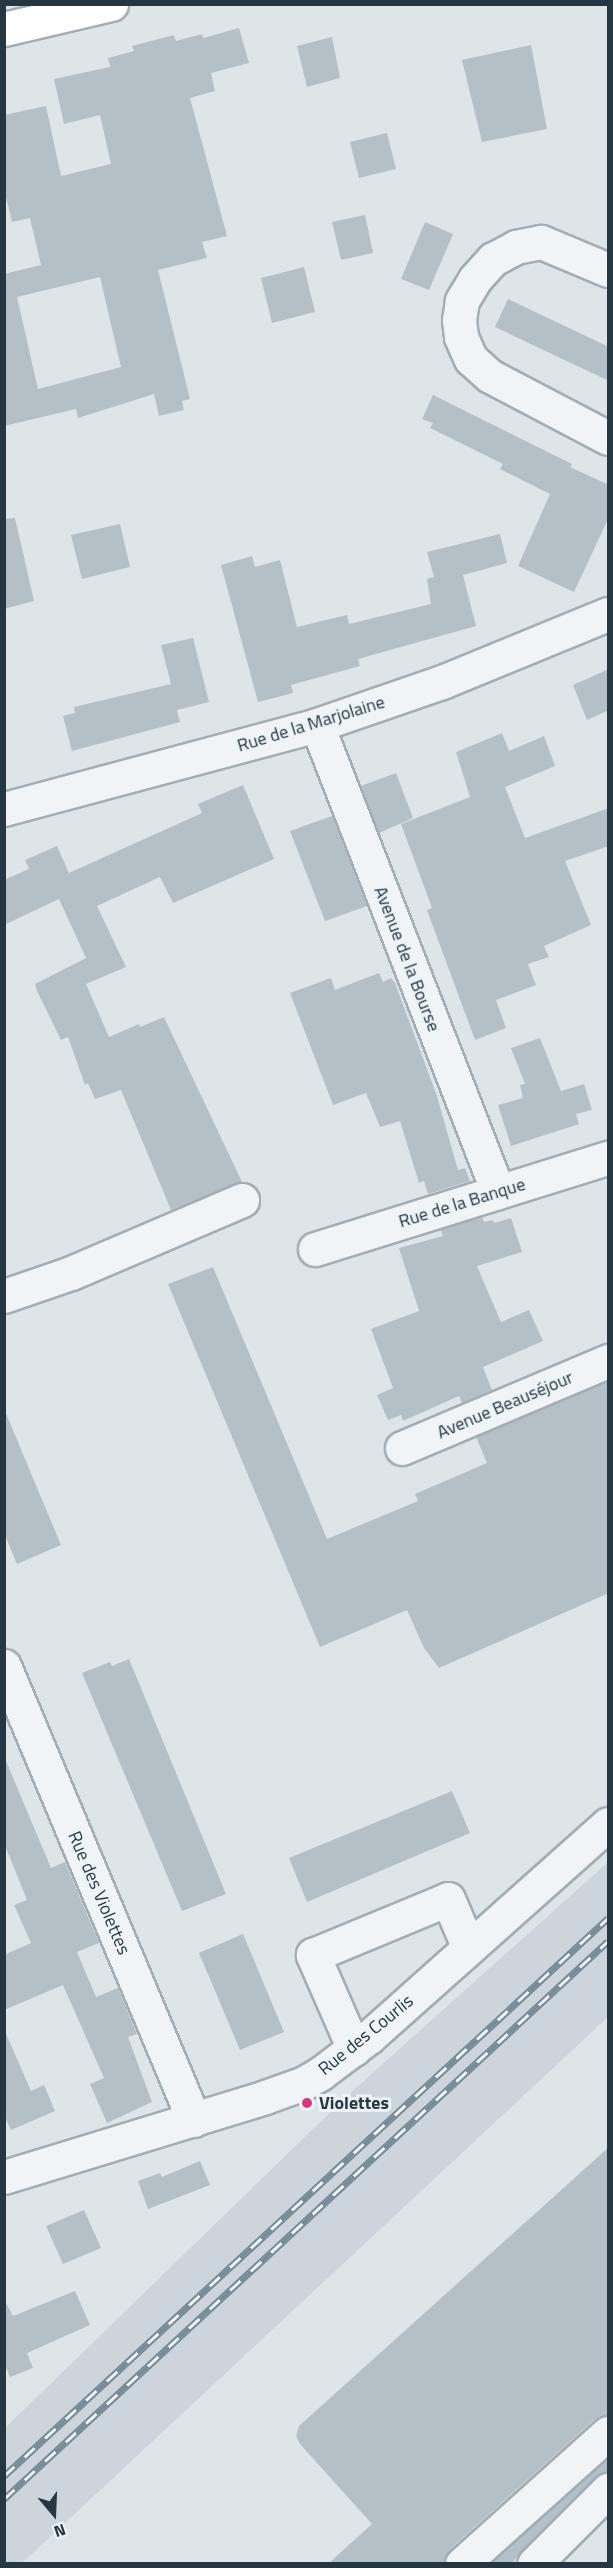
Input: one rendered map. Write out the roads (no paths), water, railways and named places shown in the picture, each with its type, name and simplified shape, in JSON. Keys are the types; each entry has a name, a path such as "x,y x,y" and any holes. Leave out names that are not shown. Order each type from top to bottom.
{"main road":[{"path":"4,29 111,4"}],"street":[{"path":"609,270 542,242 516,247 493,260 475,279 462,301 459,320 461,337 471,359 490,376 609,438"},
{"name":"Rue de la Marjolaine","path":"4,808 317,725 442,682 609,614"},
{"name":"Avenue de la Bourse","path":"317,725 498,1192"},
{"name":"Rue de la Banque","path":"315,1249 609,1158"},
{"path":"4,1296 70,1274 242,1200"},
{"name":"Avenue Beauséjour","path":"402,1448 609,1361"},
{"name":"Rue des Violettes","path":"4,1666 194,2120"},
{"name":"Rue des Courlis","path":"4,2177 194,2120 304,2083 354,2049 609,1824"},
{"path":"354,2049 313,1956 448,1899 469,1948"},
{"path":"462,2564 609,2433"},
{"path":"534,2564 609,2490"}],"railway":[{"path":"4,2476 608,1918"},
{"path":"4,2499 608,1941"}],"place":[{"name":"Violettes","path":"307,2103"}]}
